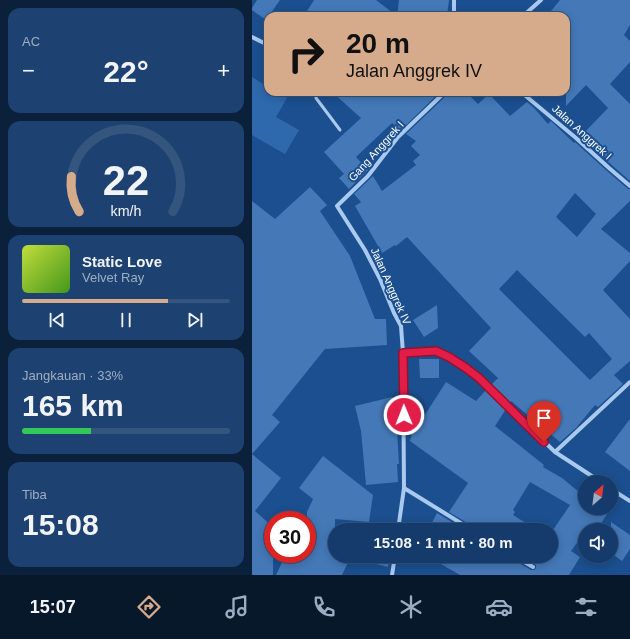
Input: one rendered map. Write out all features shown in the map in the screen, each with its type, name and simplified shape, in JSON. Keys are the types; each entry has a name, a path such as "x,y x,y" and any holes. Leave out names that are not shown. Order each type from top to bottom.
{"street":[{"path":"454,0 454,12"},
{"path":"528,12 542,0"},
{"path":"252,37 264,43"},
{"name":"Gang Anggrek I","path":"337,206 368,176 398,138 441,96"},
{"name":"Jalan Anggrek I","path":"527,96 630,186"},
{"name":"Jalan Anggrek IV","path":"337,206 365,250 401,326 403,353 404,488 399,523"},
{"path":"403,353 436,351 466,368 479,378 555,452 590,475"},
{"path":"555,452 630,382"},
{"path":"404,488 461,523"},
{"path":"618,493 630,501"},
{"path":"392,575 394,563"},
{"path":"526,563 533,567"}],"lane":[{"path":"316,96 340,130"}],"shaded area":[{"path":"252,77 264,84 264,96 284,96 287,98 276,117 299,130 285,154 252,135"}],"building":[{"path":"257,0 280,0 272,12 264,12 264,19 252,10"},
{"path":"314,0 376,0 392,12 306,12"},
{"path":"399,0 449,0 448,12 398,12"},
{"path":"560,0 630,0 630,25 624,35 630,41 630,62 610,84 630,104 630,181 580,137 608,108 586,85 566,106 566,96 570,96 570,12 550,12"},
{"path":"336,96 436,96 401,130 392,123 356,157 368,170 349,189 339,178 344,174 324,152 361,118"},
{"path":"446,96 470,96 478,104 487,96 491,96 510,116 527,102 548,124 551,121 574,143 575,142 628,189 630,189 630,201 601,229 630,253 630,261 603,290 630,319 630,361 614,375 623,384 598,407 595,405 576,428 560,442 511,401 510,403 491,385 498,378 469,351 491,328 407,237 396,246 395,245 382,253 355,206 361,202 354,194 373,176 382,191 416,165 413,161 420,155 411,146 416,141 406,134","holes":["575,193 596,214 577,237 556,217","517,270 585,337 589,333 612,359 590,380 499,289"]},
{"path":"310,187 327,205 320,211 350,256 375,319 386,319 387,345 325,349 272,415 280,422 252,454 252,201 275,219"},
{"path":"437,305 438,328 424,337 413,320"},
{"path":"419,359 439,359 439,378 420,378"},
{"path":"446,382 476,401 486,390 506,409 495,426 544,465 543,467 562,478 578,491 578,515 606,515 601,523 578,523 578,542 571,551 578,556 578,560 569,575 460,575 439,563 519,563 531,570 534,570 536,565 533,563 558,563 558,523 570,505 530,482 513,510 515,512 513,515 526,523 467,523 449,512 468,483 410,441 416,417 421,421"},
{"path":"392,397 400,431 400,433 397,430 399,464 397,464 398,482 366,485 361,431 355,406"},
{"path":"630,419 630,471 605,452"},
{"path":"252,454 281,478 255,511 264,519 264,563 273,563 273,575 252,575"},
{"path":"323,456 373,495 369,522 335,519 335,523 328,523 328,563 348,563 342,575 276,575 282,563 316,563 316,511 307,511 313,499 299,488"},
{"path":"437,513 453,523 432,523"},
{"path":"618,527 630,535 630,549 622,561 618,558"},
{"path":"372,563 389,563 388,567"}],"route":[{"path":"404,415 403,353 436,351 449,357 479,378 544,442"}]}
